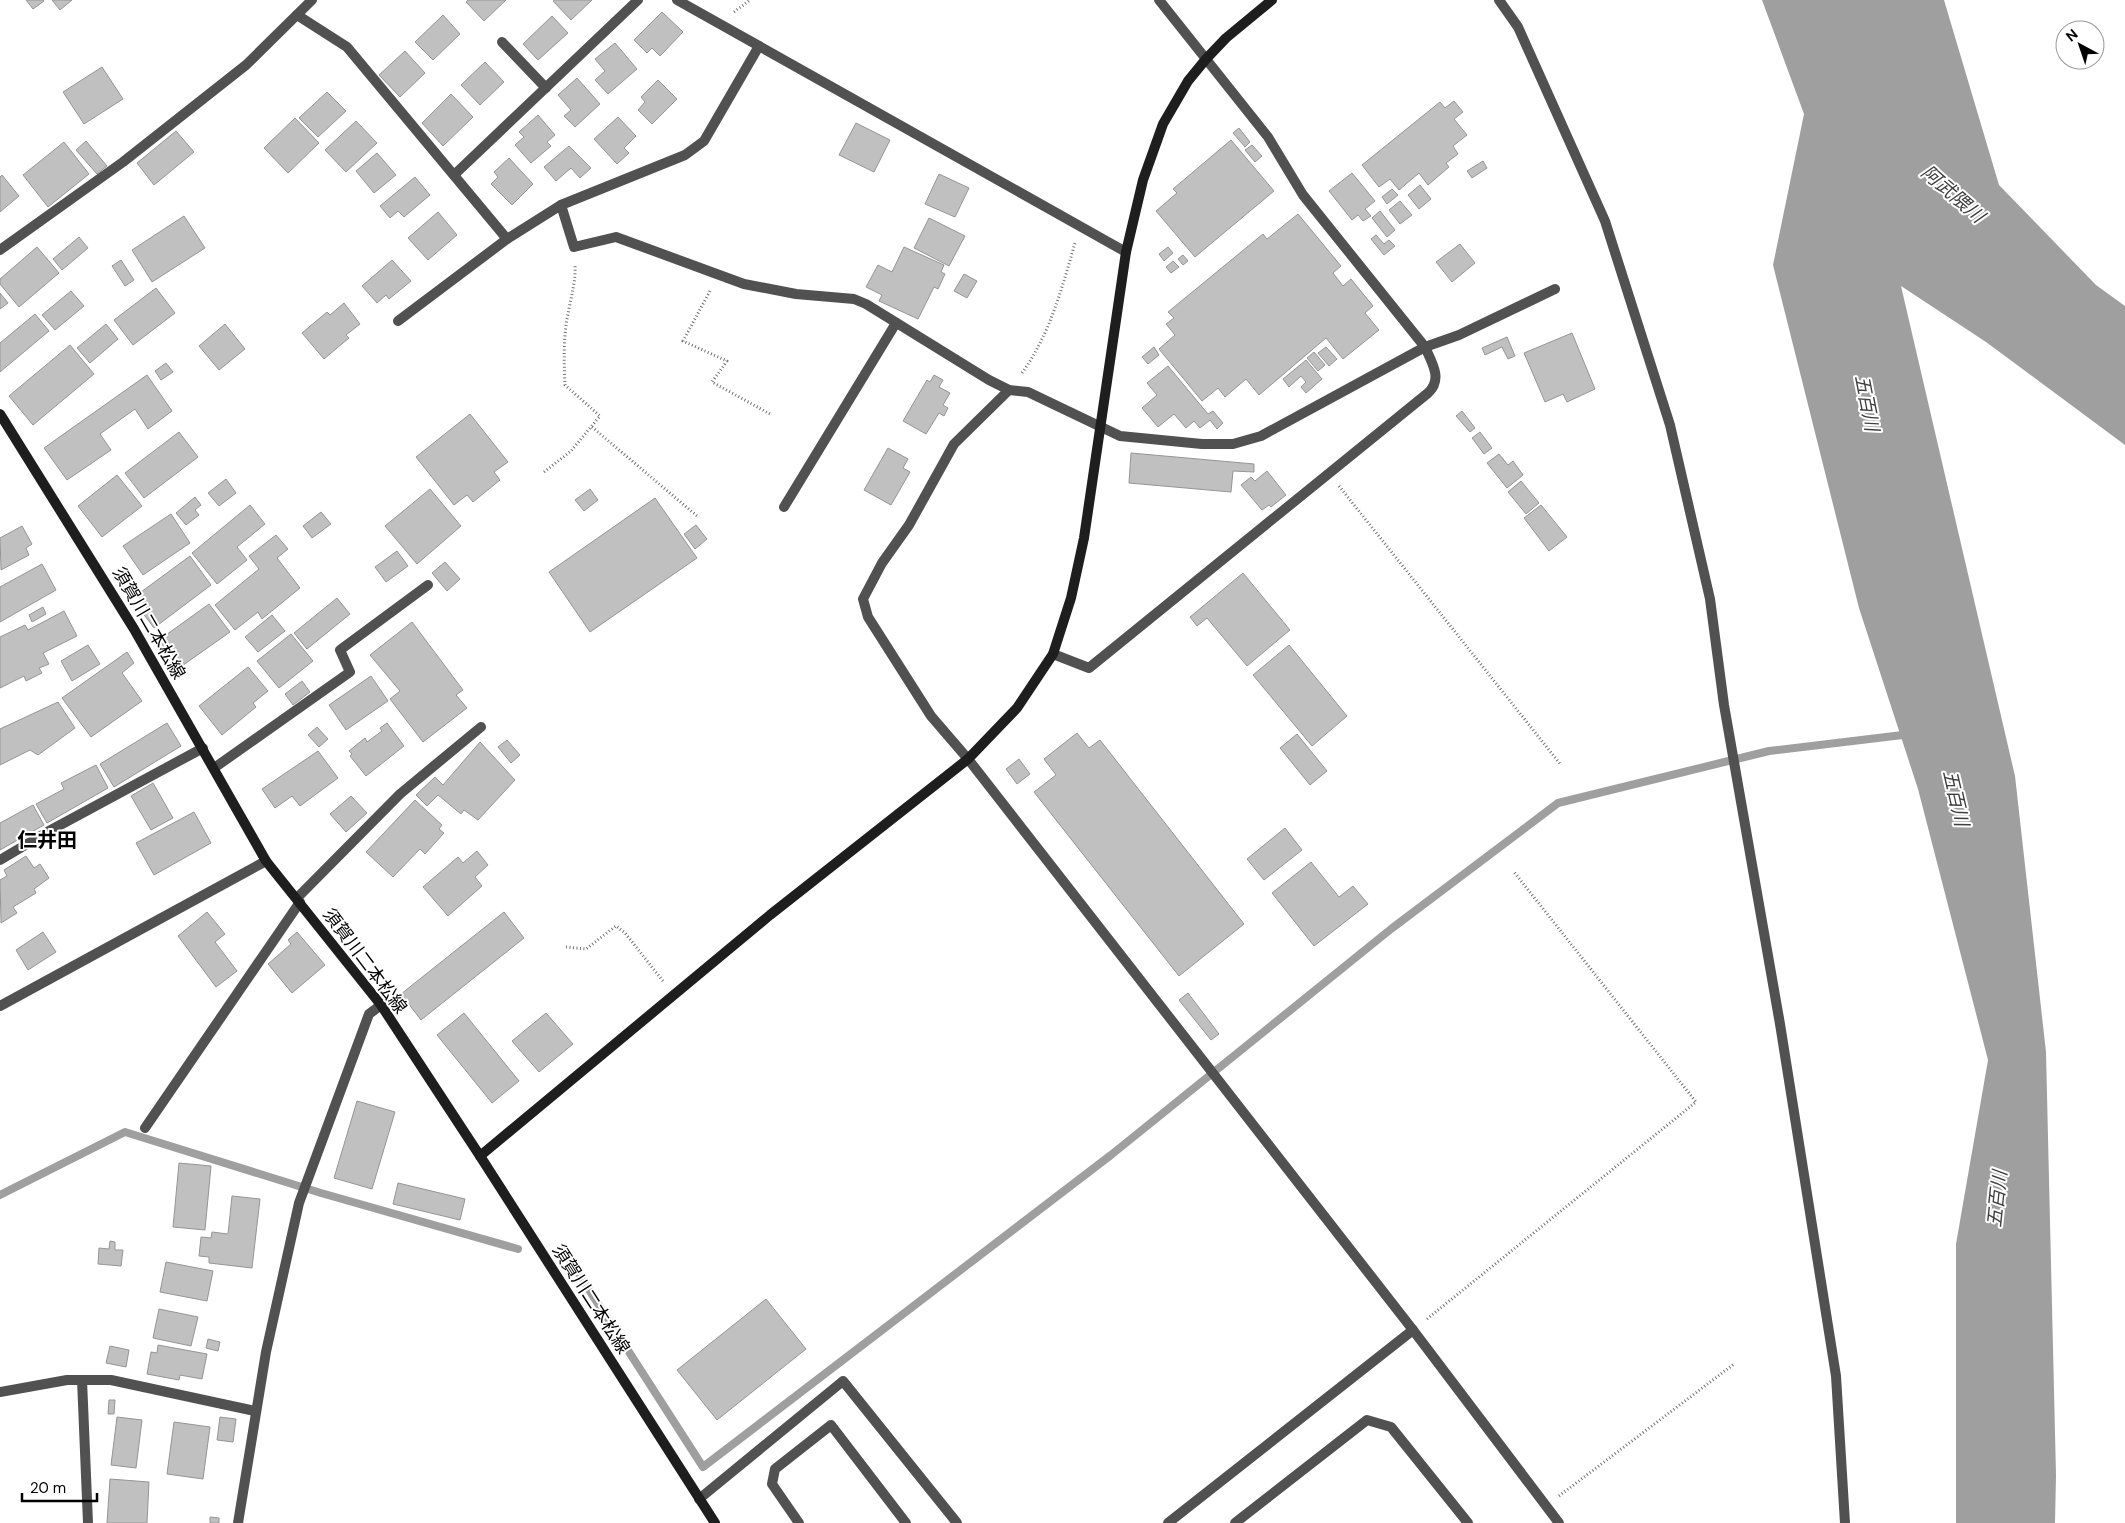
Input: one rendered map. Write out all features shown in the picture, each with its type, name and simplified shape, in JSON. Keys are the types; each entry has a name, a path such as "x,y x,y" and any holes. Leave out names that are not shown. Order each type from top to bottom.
{"street":[{"path":"0,250 123,162 231,77 312,0"},
{"path":"454,175 638,0"},
{"path":"677,0 1126,252"},
{"path":"1054,654 1089,668 1433,388 1436,371 1425,347 1303,195 1268,137 1159,0"},
{"path":"480,1156 770,915 968,759 1017,708 1054,654 1071,598 1084,538 1126,252 1143,180 1163,124 1188,81 1226,38 1272,0"},
{"path":"1499,0 1518,27 1605,221 1670,425 1708,589 1724,705 1782,1034 1836,1376 1845,1523"},
{"path":"297,15 347,47 507,239"},
{"path":"502,42 546,88"},
{"path":"398,321 507,239 561,205 685,155 704,142 759,46"},
{"path":"561,205 574,247 616,238 744,284 787,293 854,299 989,380 1009,390 1028,392 1120,436 1202,444 1232,444 1261,436 1425,347 1459,335 1555,289"},
{"path":"784,507 896,323"},
{"path":"1009,390 954,444 909,524 882,563 863,599 868,617 931,716 968,759 1413,1330 1559,1523"},
{"name":"須賀川二本松線","path":"0,414 85,548 203,748 266,861 380,1005 480,1156 715,1523"},
{"path":"214,768 350,672 340,650 428,585"},
{"path":"145,1128 298,900 400,794 481,727"},
{"path":"0,860 49,831 203,748"},
{"path":"0,1006 266,861"},
{"path":"238,1523 255,1411 299,1203 369,1014 380,1005"},
{"path":"1168,1523 1413,1330"},
{"path":"82,1380 88,1523"},
{"path":"0,1392 48,1382 111,1380 255,1411"},
{"path":"699,1499 843,1381 957,1523"},
{"path":"1235,1523 1367,1420 1391,1428 1468,1523"},
{"path":"799,1523 772,1484 775,1469 831,1425 906,1523"}],"path":[{"path":"1009,390 1024,371 1045,333 1059,299 1079,225"},
{"path":"544,472 571,451 600,416 565,385 564,354 566,326 576,274 574,247"},
{"path":"719,275 683,341 727,361 712,382 770,414"},
{"path":"592,427 697,516"},
{"path":"1329,474 1561,765"},
{"path":"1413,1330 1696,1102 1514,872"},
{"path":"566,947 586,949 616,926 625,934 674,995"},
{"path":"1545,1506 1734,1364"}],"water":[{"path":"1762,0 1944,0 1999,185 2096,285 2125,306 2125,445 1986,342 1901,286 2015,776 2046,1052 2056,1475 2055,1523 1956,1523 1956,1244 1988,1060 1918,789 1859,608 1773,265 1804,114"}],"building":[{"path":"26,0 43,0 44,1 33,9"},
{"path":"52,0 72,0 60,10"},
{"path":"468,0 506,0 484,21 466,2"},
{"path":"592,0 571,20 553,1"},
{"path":"662,12 683,32 660,56 652,48 647,53 634,40"},
{"path":"443,15 460,34 433,60 415,42"},
{"path":"552,16 568,33 538,60 523,44"},
{"path":"615,43 637,69 608,94 595,80 605,71 595,59"},
{"path":"405,51 425,73 400,97 379,75"},
{"path":"485,62 504,82 480,105 461,85"},
{"path":"102,67 123,99 84,124 63,92"},
{"path":"577,78 600,104 575,127 564,116 571,110 558,95"},
{"path":"658,80 677,99 652,124 638,110 645,102 641,97"},
{"path":"327,92 346,111 318,137 299,118"},
{"path":"451,94 473,117 443,146 422,123"},
{"path":"1454,101 1463,112 1454,119 1467,135 1453,146 1458,154 1446,163 1449,167 1428,185 1419,173 1399,190 1390,179 1379,187 1362,165 1440,102 1445,108"},
{"path":"538,115 555,135 547,142 551,146 531,163 515,145 524,137 519,132"},
{"path":"618,117 636,136 624,148 629,153 617,164 594,139"},
{"path":"295,118 319,143 288,173 264,148"},
{"path":"356,121 377,143 346,172 325,150"},
{"path":"856,123 890,140 874,172 839,155"},
{"path":"1239,128 1250,142 1245,147 1233,133"},
{"path":"176,131 194,152 154,185 137,163"},
{"path":"1231,140 1274,191 1195,257 1156,211 1177,193 1173,189"},
{"path":"86,141 107,166 97,174 76,150"},
{"path":"64,142 89,174 48,207 23,175"},
{"path":"1252,145 1262,156 1255,162 1245,150"},
{"path":"569,146 591,168 580,178 571,168 556,181 544,167"},
{"path":"377,153 396,175 374,193 356,171"},
{"path":"509,158 533,184 512,205 491,184 498,177 494,172"},
{"path":"1483,161 1487,168 1472,178 1467,171"},
{"path":"1352,173 1375,201 1365,209 1371,216 1363,221 1358,215 1352,220 1329,191"},
{"path":"939,174 969,188 955,217 925,204"},
{"path":"2,175 19,196 0,212 0,177"},
{"path":"415,177 430,195 404,217 398,211 390,218 380,206"},
{"path":"1420,185 1431,199 1419,209 1408,195"},
{"path":"1392,189 1398,195 1387,204 1382,197"},
{"path":"1400,201 1412,215 1400,224 1389,210"},
{"path":"1380,211 1395,230 1387,237 1372,218"},
{"path":"438,212 457,235 428,260 408,238"},
{"path":"1298,214 1341,266 1333,273 1343,286 1351,279 1373,306 1365,313 1379,330 1343,359 1326,338 1259,395 1246,379 1225,397 1218,388 1202,401 1159,349 1175,335 1166,324 1174,318 1168,312 1263,234 1267,239"},
{"path":"184,216 205,248 152,282 132,250"},
{"path":"929,218 965,236 949,266 914,248"},
{"path":"1376,235 1384,244 1389,240 1395,246 1384,255 1371,239"},
{"path":"79,237 88,248 62,270 53,259"},
{"path":"1460,244 1475,263 1452,282 1436,262"},
{"path":"37,247 59,273 19,307 0,284 0,279"},
{"path":"904,247 944,265 941,272 945,274 938,289 934,287 918,319 879,301 882,295 866,287 878,265 892,272"},
{"path":"1168,247 1173,253 1164,261 1159,254"},
{"path":"1183,255 1188,261 1183,265 1178,259"},
{"path":"121,260 134,280 125,286 112,266"},
{"path":"392,260 411,281 389,299 386,295 377,303 362,286"},
{"path":"1173,261 1179,267 1171,273 1166,267"},
{"path":"964,274 977,281 967,298 954,291"},
{"path":"156,288 175,313 133,345 114,320"},
{"path":"71,291 84,306 55,330 42,315"},
{"path":"0,293 8,303 0,309"},
{"path":"344,303 360,324 346,335 349,338 324,359 302,333 327,312 330,315"},
{"path":"35,314 49,331 0,372 0,343"},
{"path":"106,324 118,339 90,363 77,348"},
{"path":"225,324 245,349 219,370 199,346"},
{"path":"1572,333 1595,389 1567,402 1563,394 1545,402 1524,353"},
{"path":"1507,337 1515,356 1508,359 1502,347 1485,355 1482,348"},
{"path":"70,345 94,374 33,425 9,396"},
{"path":"1154,347 1159,355 1148,364 1142,357"},
{"path":"1326,347 1337,359 1329,366 1318,353"},
{"path":"1314,352 1325,365 1318,371 1307,358"},
{"path":"1306,360 1322,379 1306,393 1301,387 1306,382 1301,376 1289,387 1283,379"},
{"path":"166,363 173,372 161,380 155,371"},
{"path":"1168,366 1208,414 1213,411 1223,423 1217,429 1210,420 1200,428 1194,421 1186,428 1174,414 1158,427 1142,408 1157,395 1147,383"},
{"path":"147,375 172,411 148,429 135,409 100,434 111,450 67,480 44,448"},
{"path":"934,375 943,380 939,387 950,393 943,405 948,408 944,416 939,413 926,434 903,421 927,380 930,382"},
{"path":"1462,411 1475,428 1470,432 1456,416"},
{"path":"470,414 508,462 494,472 500,480 473,502 467,495 454,505 416,457"},
{"path":"179,432 198,457 144,498 125,473"},
{"path":"1480,432 1492,448 1484,454 1472,438"},
{"path":"888,448 908,459 903,468 910,472 891,505 864,490"},
{"path":"1131,453 1254,464 1254,472 1233,471 1231,492 1129,483"},
{"path":"1499,454 1508,465 1513,461 1523,475 1507,488 1487,463"},
{"path":"1267,471 1286,495 1271,507 1269,505 1262,510 1241,485 1251,477 1255,481"},
{"path":"117,475 142,506 102,537 78,506"},
{"path":"226,479 236,493 219,506 208,493"},
{"path":"1521,481 1539,503 1526,514 1508,492"},
{"path":"430,489 461,526 417,564 385,526"},
{"path":"590,489 598,500 584,511 575,500"},
{"path":"195,497 201,505 195,510 199,515 186,525 176,513"},
{"path":"655,498 697,558 590,632 549,572"},
{"path":"250,505 265,524 237,547 247,560 217,584 192,553"},
{"path":"1541,505 1567,537 1549,551 1524,518"},
{"path":"321,512 331,524 312,538 303,526"},
{"path":"171,514 190,543 143,575 123,546"},
{"path":"696,525 707,539 695,549 684,534"},
{"path":"22,526 32,544 26,548 29,555 1,570 0,538"},
{"path":"276,535 288,549 277,558 300,588 262,619 258,612 235,630 215,605 259,569 249,556"},
{"path":"397,551 408,566 386,582 375,567"},
{"path":"190,556 211,585 154,628 142,612 147,608 137,595"},
{"path":"445,562 460,579 447,591 432,573"},
{"path":"42,564 56,590 0,622 0,587"},
{"path":"1243,573 1290,630 1247,666 1207,618 1197,626 1190,617"},
{"path":"337,598 350,614 307,649 294,633"},
{"path":"209,604 230,632 179,668 159,640"},
{"path":"43,607 46,614 32,622 29,615"},
{"path":"64,611 77,636 43,653 49,664 39,668 42,673 26,681 24,676 0,688 0,637 25,625 28,630"},
{"path":"272,615 285,631 258,652 245,637"},
{"path":"412,622 463,690 456,695 467,708 423,742 390,699 400,691 370,655"},
{"path":"291,634 313,661 279,688 257,661"},
{"path":"88,645 100,664 72,681 61,661"},
{"path":"1289,645 1347,716 1312,746 1253,675"},
{"path":"127,652 134,663 122,673 142,701 91,737 62,698"},
{"path":"248,667 268,691 253,703 256,707 222,735 199,706"},
{"path":"371,676 388,701 346,730 329,705"},
{"path":"302,681 310,692 293,705 285,694"},
{"path":"58,702 75,728 38,755 30,750 0,765 0,729"},
{"path":"167,723 181,746 114,787 100,764"},
{"path":"387,723 404,746 366,776 350,756 352,754 349,751 365,738 367,742 382,731 380,728"},
{"path":"317,727 328,739 319,747 308,735"},
{"path":"1077,733 1089,748 1100,740 1244,924 1179,976 1034,792 1056,775 1044,759"},
{"path":"1297,734 1327,771 1310,785 1280,748"},
{"path":"507,740 520,755 511,763 498,747"},
{"path":"480,742 515,780 478,820 464,810 461,814 438,795 427,806 416,795 435,777 443,785"},
{"path":"318,751 338,778 300,806 292,796 275,808 262,789"},
{"path":"1019,759 1030,774 1017,784 1006,769"},
{"path":"96,765 108,788 47,823 36,804 64,789 61,783"},
{"path":"153,783 173,818 151,830 131,796"},
{"path":"351,796 367,813 346,832 330,814"},
{"path":"415,800 442,825 439,829 444,833 425,854 420,849 393,877 366,852"},
{"path":"33,805 44,825 0,850 0,823"},
{"path":"194,812 211,843 154,875 136,843"},
{"path":"1285,828 1302,850 1264,880 1247,859"},
{"path":"477,851 488,865 475,877 482,886 448,916 423,887 458,857 463,863"},
{"path":"26,856 34,868 40,864 49,878 34,889 36,893 13,907 17,913 1,923 0,880 7,876 4,870"},
{"path":"1311,862 1339,897 1353,886 1368,904 1314,946 1272,893"},
{"path":"207,912 225,934 215,942 237,971 216,987 178,936"},
{"path":"504,912 524,938 421,1020 401,994"},
{"path":"43,932 56,952 28,970 16,950"},
{"path":"297,932 325,965 292,993 268,964 291,944 288,940"},
{"path":"1188,993 1219,1034 1211,1040 1179,1000"},
{"path":"464,1013 519,1081 492,1103 437,1035"},
{"path":"546,1013 573,1044 539,1072 512,1041"},
{"path":"357,1101 395,1112 372,1189 334,1178"},
{"path":"179,1163 211,1166 205,1230 173,1227"},
{"path":"398,1183 465,1199 460,1220 393,1204"},
{"path":"232,1196 260,1199 252,1268 209,1263 209,1257 199,1256 201,1237 211,1238 212,1232 228,1234"},
{"path":"110,1241 115,1242 115,1250 123,1250 121,1266 98,1264 99,1248 109,1249"},
{"path":"166,1262 213,1271 207,1301 160,1292"},
{"path":"766,1299 806,1349 717,1420 677,1370"},
{"path":"159,1309 198,1317 191,1346 153,1338"},
{"path":"208,1339 220,1342 218,1351 206,1348"},
{"path":"158,1345 207,1354 202,1379 180,1375 179,1380 147,1374 151,1352 157,1353"},
{"path":"110,1346 129,1350 126,1367 106,1363"},
{"path":"109,1400 115,1400 114,1414 108,1414"},
{"path":"117,1417 142,1420 136,1468 111,1465"},
{"path":"220,1417 236,1419 233,1442 217,1440"},
{"path":"174,1422 210,1427 203,1479 167,1474"},
{"path":"110,1479 149,1482 147,1523 107,1523"},
{"path":"210,1517 219,1518 219,1523 210,1523"}],"waterway":[{"path":"566,1254 703,1467 1111,1155 1391,929 1558,803 1769,751 1911,734"},
{"path":"0,1195 125,1132 321,1193 518,1249"}],"district":[{"name":"仁井田","path":"47,840"}],"water label":[{"name":"阿武隈川","path":"1953,194"},
{"name":"五百川","path":"1867,403"},
{"name":"五百川","path":"1956,798"},
{"name":"五百川","path":"1997,1199"}]}
